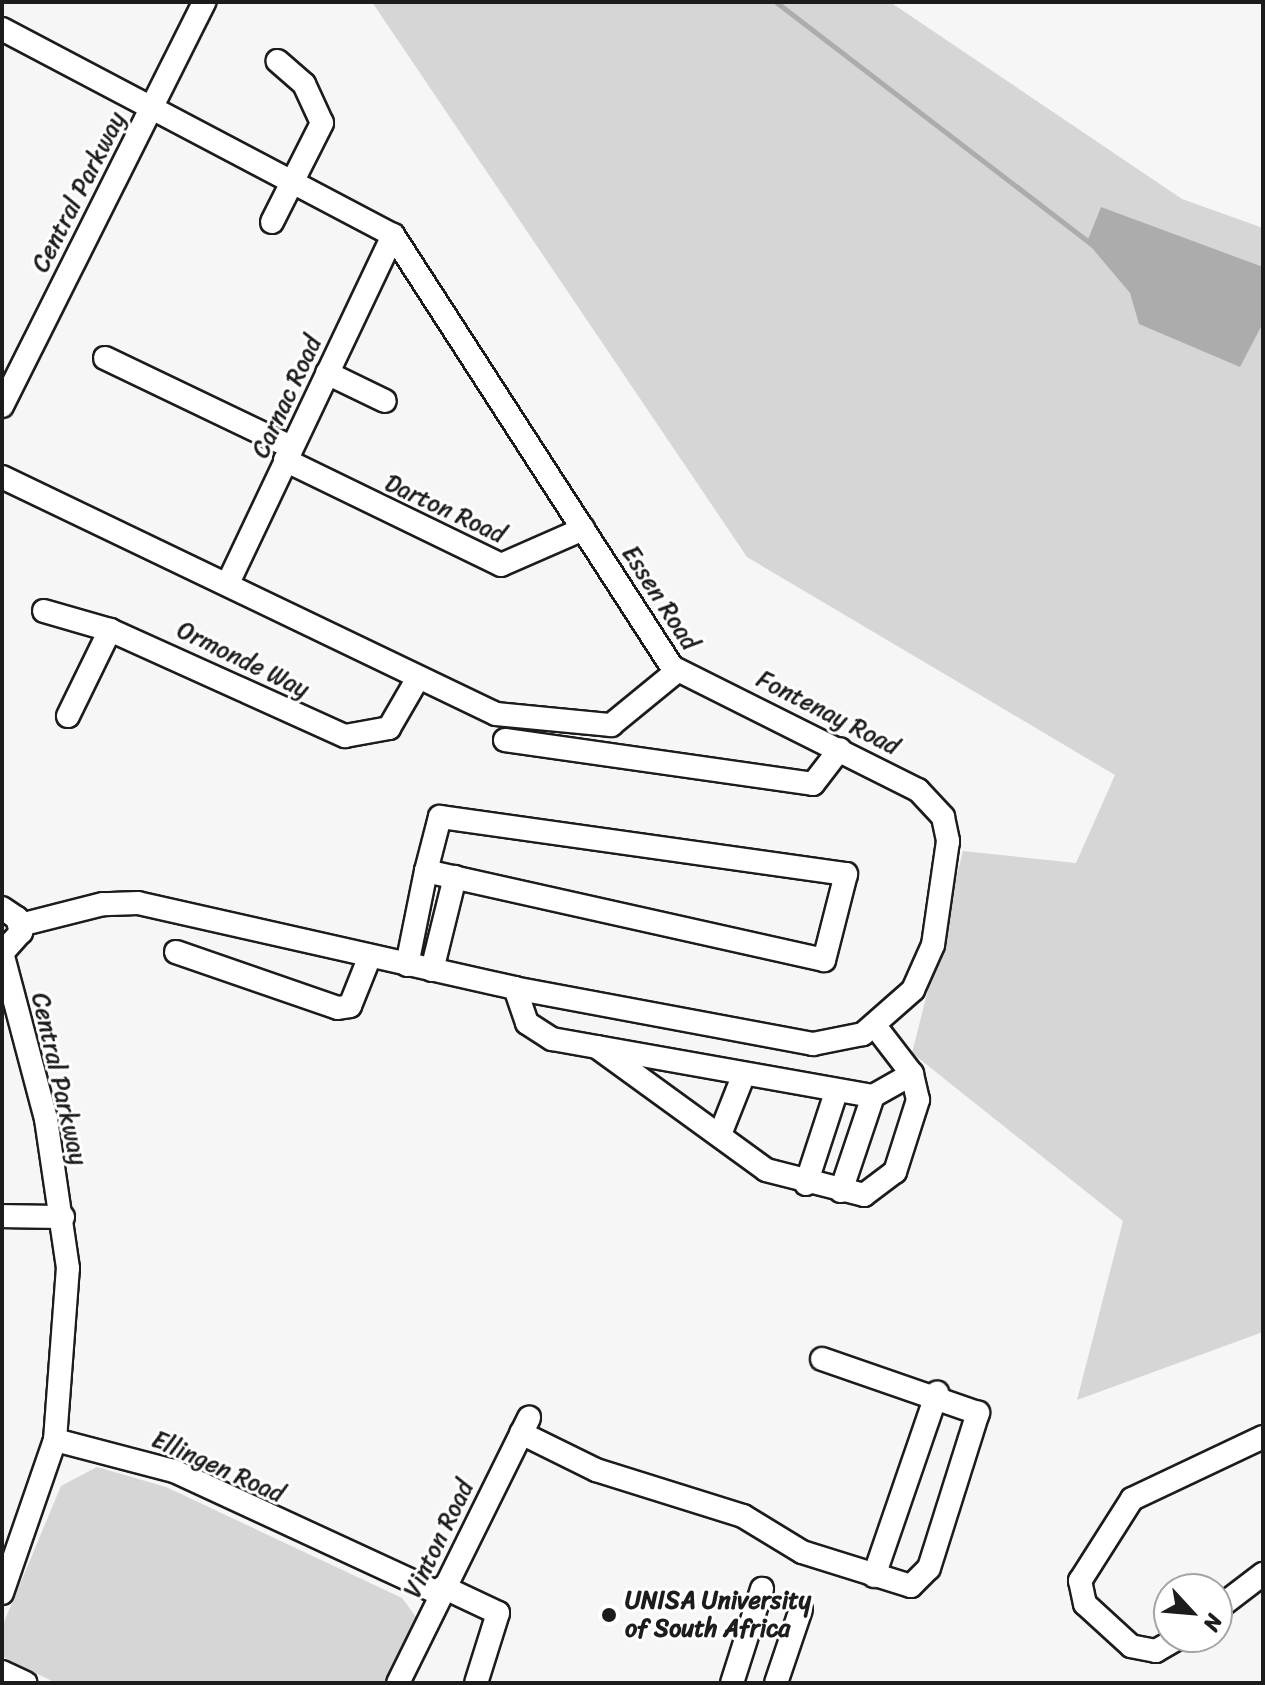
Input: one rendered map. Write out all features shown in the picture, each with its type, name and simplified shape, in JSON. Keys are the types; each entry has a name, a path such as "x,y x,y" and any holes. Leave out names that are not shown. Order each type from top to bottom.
{"street":[{"name":"Central Parkway","path":"2,406 204,2"},
{"name":"Essen Road","path":"2,29 296,178 393,235 677,671 620,721 593,727 496,714 2,477"},
{"path":"272,222 318,140 321,114 304,84 278,61"},
{"name":"Carnac Road","path":"228,583 393,235"},
{"name":"Darton Road","path":"105,358 501,565 583,529"},
{"path":"327,373 385,401"},
{"name":"Ormonde Way","path":"44,611 110,630 345,736 389,728 418,678"},
{"path":"68,716 110,630"},
{"name":"Fontenay Road","path":"677,671 918,790 943,817 948,841 933,945 903,1005 876,1027"},
{"path":"505,740 813,784 840,749"},
{"path":"407,965 426,871 440,817 846,874 824,960 426,871"},
{"path":"432,970 455,877"},
{"path":"20,925 103,904 138,903 407,965 797,1045 876,1027 912,1074 918,1100 895,1172 877,1191 841,1191 806,1184 766,1170 721,1132 597,1047"},
{"path":"2,908 20,925"},
{"path":"2,953 19,940 20,925"},
{"path":"176,952 338,1008 350,1006 370,956"},
{"name":"Central Parkway","path":"2,953 46,1119 63,1217"},
{"path":"515,988 537,1031 597,1047 836,1092 873,1096 912,1074"},
{"path":"721,1132 744,1074"},
{"path":"806,1184 836,1092"},
{"path":"841,1191 873,1096"},
{"path":"2,1216 63,1217 68,1322 55,1440 3,1589"},
{"path":"822,1359 937,1393 978,1413 929,1568 911,1586 874,1576 937,1393"},
{"name":"Vinton Road","path":"398,1683 525,1426 569,1459 743,1516 802,1552 874,1576"},
{"path":"1153,1650 1131,1646 1083,1602 1080,1581 1132,1499 1263,1437"},
{"name":"Ellingen Road","path":"55,1440 174,1471 498,1613 476,1683"},
{"path":"1233,1597 1263,1574"},
{"path":"732,1683 762,1589"},
{"path":"776,1683 801,1609"},
{"path":"2,1672 26,1683"}],"shaded area":[{"path":"372,2 890,2 1182,199 1263,228 1263,1332 1077,1400 1123,1221 912,1053 963,851 1076,863 1115,775 747,557"},
{"path":"1101,207 1263,267 1263,323 1240,367 1139,324 1130,293 1087,242"},
{"path":"97,1467 166,1487 402,1598 419,1621 393,1683 56,1683 3,1657 2,1627 61,1486"}],"waterway":[{"path":"776,2 1093,245"}],"place":[{"name":"UNISA University of South Africa","path":"609,1615"}]}
